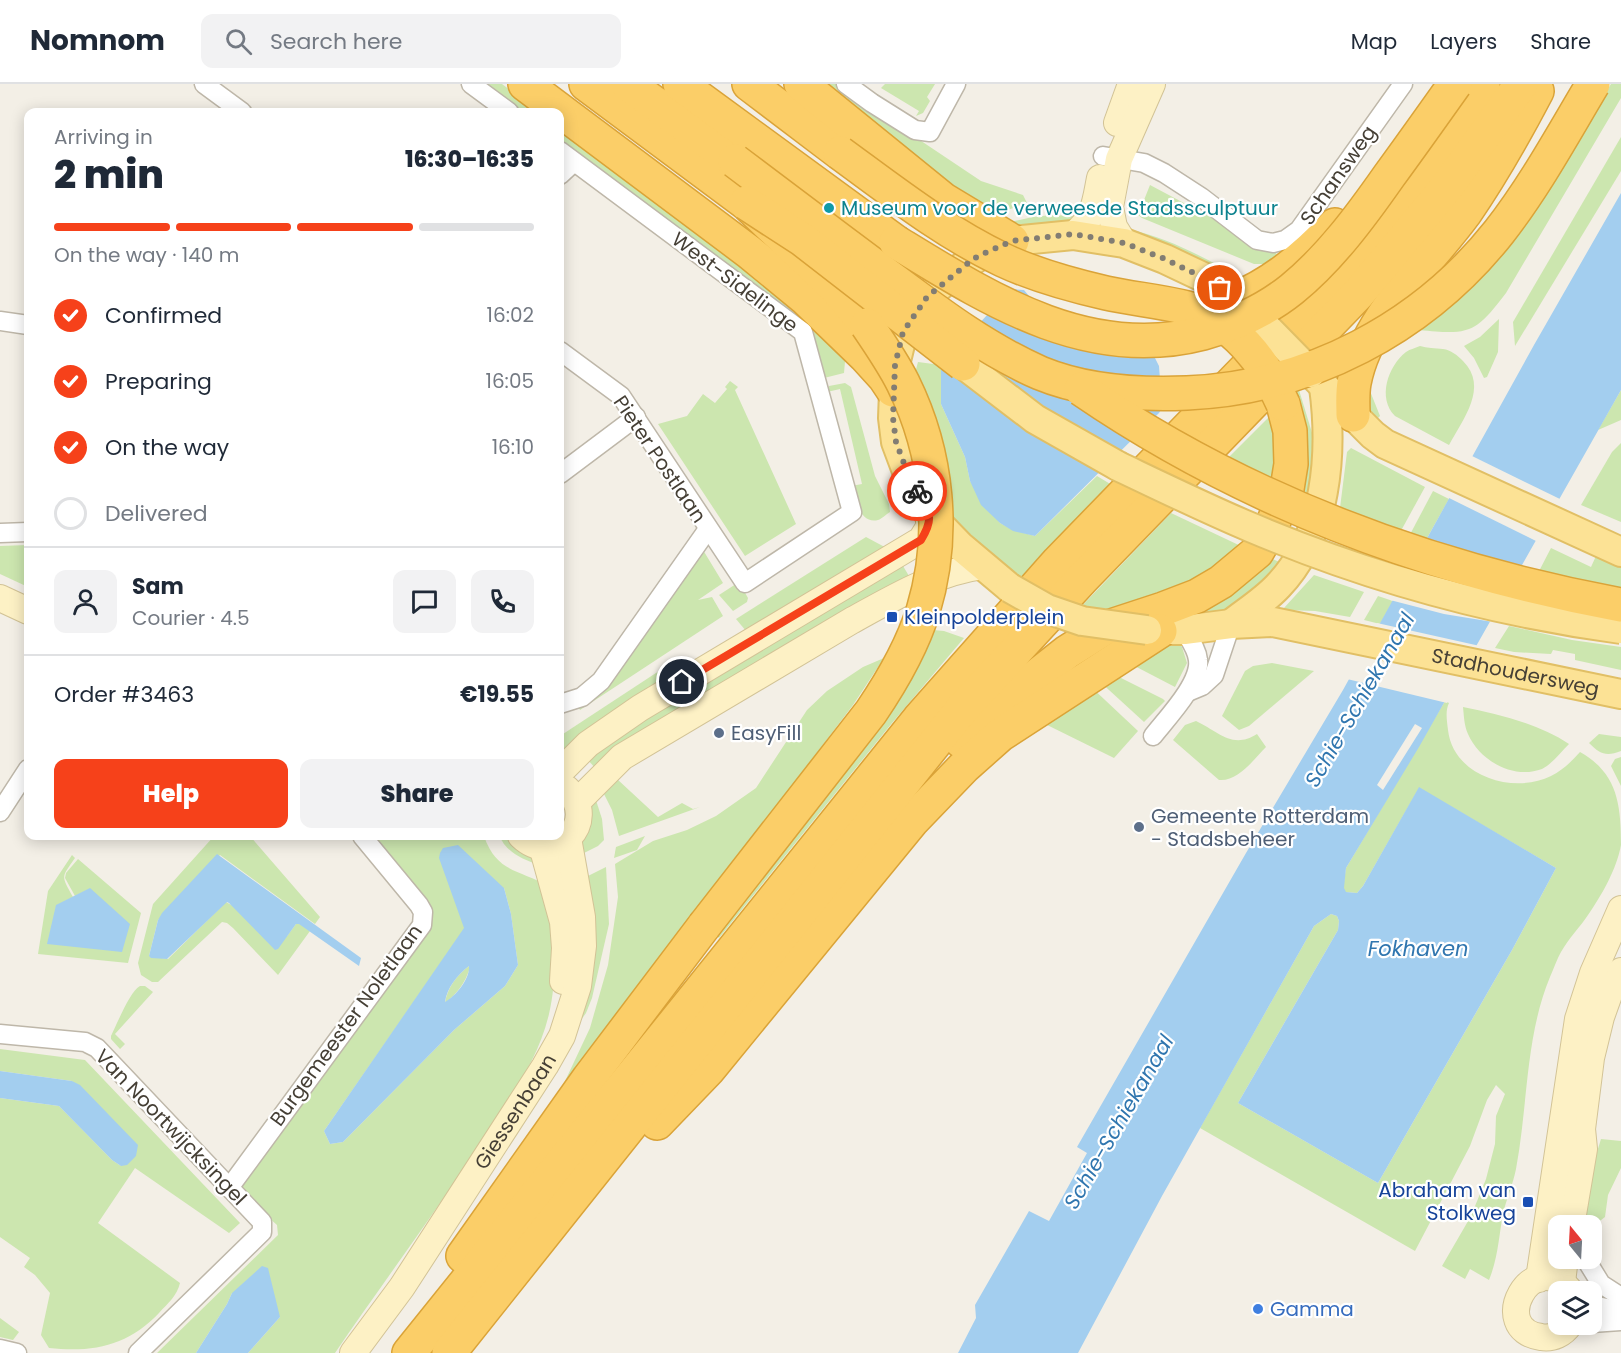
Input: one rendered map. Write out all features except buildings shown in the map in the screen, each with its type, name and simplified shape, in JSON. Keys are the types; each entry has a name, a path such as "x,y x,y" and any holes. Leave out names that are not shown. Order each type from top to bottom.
{"highway":[{"path":"525,84 557,108"},
{"path":"586,84 896,242 959,280 1017,310 1067,330 1095,337 1152,341 1206,332 1251,316 1292,290 1347,232 1455,84"},
{"path":"628,84 952,323 999,353 1034,370 1076,384 1139,394 1231,390 1282,377 1340,358 1387,333 1431,300 1465,269 1498,232 1536,179 1593,84"},
{"path":"401,1353 472,1242 589,1078 871,712 891,682 909,646 923,612 933,570 936,496 929,455 918,418 903,384 867,325 835,287 746,203 735,161 680,84"},
{"path":"749,84 791,95 944,200 1012,241"},
{"path":"1235,298 1260,287 1289,269 1337,223 1359,195 1435,84"},
{"path":"409,1353 920,719 1058,562 1332,280 1429,162 1484,84"},
{"path":"449,1353 962,709 1082,579 1358,294 1446,188 1521,84"},
{"path":"1353,415 1354,382 1362,355 1387,310 1446,238 1486,182 1541,84"},
{"path":"791,95 840,153 942,226 1001,259 1030,272 1107,293 1189,309 1216,321 1252,351 1268,373 1283,404 1290,431 1291,464 1287,489 1271,528 1257,552 1221,582 1197,596 1105,628 1067,652 1006,700 933,770 883,811"},
{"path":"564,113 749,252 797,291 865,356 893,390"},
{"path":"746,203 803,240 963,364"},
{"path":"896,242 1002,335 1137,427 1226,476 1300,510 1443,562 1489,576 1621,605"},
{"path":"509,1278 708,1070 912,821 964,767 999,735 1164,630"}],"main road":[{"path":"1317,380 1327,423 1326,475 1323,494 1309,537 1300,556 1278,586 1231,624 1164,630 1082,621 1047,609 1010,588 960,546 929,514 908,474 896,442 893,418 895,365 903,332 927,297 955,272 978,256 1012,241 1073,234 1124,243 1175,263 1235,298 1373,435 1406,454 1612,548"},
{"path":"963,364 1035,419 1077,443 1118,466 1250,527 1334,559 1425,589 1574,623 1621,629"},
{"name":"Stadhoudersweg","path":"1231,624 1273,622 1306,628 1497,667 1618,695"}],"street":[{"path":"204,84 237,108"},
{"path":"471,84 504,108"},
{"path":"846,84 915,130 930,132 956,84"},
{"path":"1073,234 1083,227 1092,214 1111,158 1131,84"},
{"path":"1124,243 1114,228 1110,207 1111,158 1152,84"},
{"name":"Schansweg","path":"1111,158 1144,163 1164,173 1257,240 1273,243 1285,240 1299,230 1403,84"},
{"name":"West-Sidelinge","path":"567,156 803,332 852,512 745,583"},
{"path":"0,321 24,324"},
{"name":"Pieter Postlaan","path":"564,354 621,396 745,583"},
{"path":"564,471 636,417"},
{"path":"564,768 588,744 640,708 921,540 929,527 929,514"},
{"path":"564,703 582,697 601,681 708,530"},
{"path":"0,532 24,532"},
{"path":"531,841 560,844 568,838 579,818 568,793 622,757 882,604 951,573 982,566"},
{"path":"0,598 24,609"},
{"path":"1190,691 1202,686 1214,675 1231,624"},
{"path":"1153,736 1190,691 1199,662 1195,647 1164,630"},
{"path":"0,812 24,775"},
{"name":"Giessenbaan","path":"353,1353 402,1287 562,1036 578,986 583,946 582,917 568,838"},
{"name":"Burgemeester Noletlaan","path":"229,1188 422,925 423,912 419,904 365,840"},
{"name":"Giessenbaan","path":"340,1353 394,1277 523,1083 549,1035 562,986 565,948 563,922 531,841"},
{"path":"1557,1335 1532,1344 1518,1320 1517,1301 1525,1286 1559,1278 1578,1019 1593,973 1621,909"},
{"path":"1573,1215 1584,1149 1582,1129 1591,1058 1601,1017 1613,983 1621,971"},
{"name":"Van Noortwijcksingel","path":"0,1034 85,1042 97,1048 260,1218 263,1225 262,1232 138,1353"},
{"path":"1577,1190 1578,1215"},
{"path":"1592,1269 1601,1284 1621,1297"},
{"path":"1602,1307 1621,1311"},
{"path":"1602,1322 1621,1321"},
{"path":"0,1349 17,1353"}],"green space":[{"path":"484,84 502,84 535,108 517,108"},
{"path":"827,84 836,84 981,181 1023,195 1027,203 999,213 982,210"},
{"path":"885,84 935,84 927,97 930,101 923,113 916,116 919,111 881,88"},
{"path":"1611,84 1621,84 1621,98 1506,293 1486,317 1470,329 1449,332 1419,330 1462,295 1541,200"},
{"path":"564,130 728,254 846,350 844,373 824,378 809,330 700,244 564,143"},
{"path":"1621,137 1621,171 1515,346 1513,322"},
{"path":"1150,185 1261,244 1275,246 1277,257 1268,264 1254,264 1142,218 1138,215"},
{"path":"1074,216 1075,221 1019,231 1006,223 1033,217"},
{"path":"1128,229 1173,244 1244,279 1238,285"},
{"path":"1499,319 1498,352 1487,377 1484,378 1474,358 1464,346 1480,337"},
{"path":"1420,346 1454,353 1463,361 1474,381 1471,403 1449,445 1395,416 1387,400 1387,383 1394,365 1406,352"},
{"path":"918,362 941,365 941,404 965,457 970,481 1000,523 1013,530 1035,536 1097,476 1112,485 1017,581 949,523 915,373"},
{"path":"730,381 738,387 735,390 796,524 745,556 658,424 687,416 703,394 715,403 727,389 725,387"},
{"path":"845,383 851,387 875,476 889,504 890,512 878,520 867,518 856,503 851,486 862,484 840,389 827,392 829,386"},
{"path":"1359,389 1370,391 1380,416 1378,418 1369,410"},
{"path":"1299,390 1319,461 1311,504 1300,499 1293,392"},
{"path":"1621,390 1621,420 1598,430"},
{"path":"1275,411 1276,489 1224,462"},
{"path":"1621,443 1621,522 1581,505 1612,452"},
{"path":"1351,448 1425,487 1397,538 1339,516 1347,452"},
{"path":"1433,491 1449,499 1422,547 1406,542"},
{"path":"1171,513 1245,548 1219,573 1112,620 1078,610"},
{"path":"866,537 894,552 746,631 736,619"},
{"path":"24,545 24,585 0,574 0,546"},
{"path":"1551,548 1591,567 1596,556 1621,567 1621,592 1537,575"},
{"path":"703,550 723,583 698,600 712,597 723,616 580,710 577,705"},
{"path":"1270,558 1289,566 1231,610 1181,623"},
{"path":"900,561 912,581 598,771 586,758 619,731"},
{"path":"1314,575 1364,592 1350,617 1315,611 1285,610 1284,608"},
{"path":"739,582 748,598 747,602 733,611 719,595"},
{"path":"1378,596 1393,601 1380,624 1364,620"},
{"path":"1509,626 1572,640 1621,647 1621,670 1575,660 1575,654 1553,650 1551,654 1514,652 1495,648"},
{"path":"933,630 964,638 892,723 719,938 710,930"},
{"path":"1176,642 1182,647 1187,663 1175,687 1125,661"},
{"path":"884,658 853,705 633,996 550,1113 590,1028 608,965 618,897 615,864 653,841 687,830 716,816 756,788 807,710 827,691 863,667"},
{"path":"1272,663 1314,671 1249,726 1239,730 1222,716 1245,671 1253,666"},
{"path":"659,671 662,682 572,752 564,749 564,733"},
{"path":"1109,672 1165,701 1144,722 1097,679"},
{"path":"1089,685 1138,731 1114,758 1039,721"},
{"path":"1445,701 1449,703 1447,720 1452,746 1473,770 1503,782 1536,781 1559,771 1580,752 1602,769 1609,780 1618,803 1620,816 1621,845 1612,872 1604,890 1561,952 1542,1000 1531,1048 1516,1169 1503,1213 1489,1280 1470,1269 1465,1279 1442,1266 1471,1216 1486,1179 1495,1144 1496,1116 1505,1094 1496,1085 1487,1100 1470,1146 1415,1251 1200,1128 1314,926 1331,914 1337,916 1338,930 1238,1103 1378,1183 1512,950 1556,868 1419,788 1363,886 1357,893 1345,892 1343,888 1346,868"},
{"path":"1463,707 1518,721 1545,731 1569,744 1542,769 1531,772 1509,770 1489,759 1473,743 1466,727"},
{"path":"1196,721 1233,740 1257,734 1266,747 1239,774 1226,780 1219,780 1173,740 1185,725"},
{"path":"1599,734 1621,737 1621,751 1607,754 1597,750 1589,743"},
{"path":"1621,757 1621,786 1611,766 1615,759"},
{"path":"617,779 658,817 682,803 693,809 700,807 619,836 612,810 600,786"},
{"path":"594,794 602,819 604,840 598,846 576,857 586,810"},
{"path":"645,836 637,850 614,858 616,847"},
{"path":"210,840 253,840 320,917 315,924 220,855 158,920 149,956 168,959 226,902 287,936 299,923 310,931 278,975 233,928 222,922 158,982 152,982 141,975 138,963 153,904"},
{"path":"368,840 486,840 489,848 503,864 549,887 554,982 549,1014 538,1048 512,1095 447,1193 335,1353 248,1353 280,1317 232,1293 196,1353 157,1353 278,1235 277,1225 249,1199 242,1187 242,1180 431,919","holes":["504,888 511,914 518,965 505,986 454,1030 343,1142 330,1144 324,1131 465,928"]},
{"path":"501,840 517,840 539,865 521,858"},
{"path":"72,855 75,858 67,869 64,877 73,897 56,906 91,888 75,896 65,878 66,873 78,859 141,913 128,963 38,954 48,891"},
{"path":"606,867 609,924 592,998 586,1013 562,1047 582,879"},
{"path":"469,966 466,978 445,1003 453,982"},
{"path":"140,986 145,986 153,992 115,1034 125,1044 120,1049 111,1036 128,1001"},
{"path":"0,1049 85,1060 240,1223 229,1233 135,1168 98,1223 180,1283 174,1296 148,1324 123,1339 96,1348 65,1349 49,1348 41,1335 50,1293 35,1275 24,1267 30,1258 0,1237 0,1098 59,1106 112,1160 121,1166 72,1081 0,1071"},
{"path":"1601,1139 1621,1141 1621,1168 1608,1195 1605,1217 1602,1219 1602,1215 1585,1215 1586,1188"},
{"path":"0,1318 19,1332 13,1340 0,1337"}],"water":[{"path":"1621,193 1621,390 1419,747 1346,868 1344,888 1346,892 1357,893 1419,787 1556,868 1512,950 1378,1183 1238,1103 1338,930 1339,921 1337,916 1331,914 1314,926 1162,1196 1078,1353 958,1353 976,1318 975,1305 1029,1211 1049,1221 1087,1153 1077,1147 1246,853 1343,690"},
{"path":"1011,289 1024,290 1034,302 1153,354 1159,366 1162,408 1159,413 1035,536 1013,531 1000,523 981,505 970,481 965,457 941,404 941,365"},
{"path":"458,845 504,888 511,914 518,965 505,986 454,1030 343,1142 330,1144 324,1131 464,928 439,858 443,848","holes":["469,966 462,987 445,1002 450,987"]},
{"path":"217,854 361,958 359,966 299,924 296,924 275,950 227,902 167,959 151,958 149,956 158,920 162,913"},
{"path":"90,888 130,924 122,952 47,944 56,905"},
{"path":"0,1071 72,1081 80,1085 138,1145 136,1156 127,1165 121,1166 112,1160 59,1106 0,1098"},
{"path":"262,1266 268,1268 280,1317 248,1353 196,1353 232,1293"}],"pier":[{"path":"1470,455 1562,500 1538,542 1447,497"},
{"path":"1403,576 1505,601 1493,622 1444,614 1390,600"},
{"path":"1377,623 1480,646 1447,703 1347,679"},
{"path":"1415,724 1422,728 1383,790 1377,785"}],"way so far":[{"path":"917,491 896,442 893,418 895,365 903,332 927,297 955,272 978,256 1012,241 1073,234 1124,243 1165,259 1220,288"}],"place":[{"name":"Museum voor de verweesde Stadssculptuur","path":"829,208"},
{"name":"Kleinpolderplein","path":"892,617"},
{"name":"EasyFill","path":"719,733"},
{"name":"Gemeente Rotterdam - Stadsbeheer","path":"1139,827"},
{"name":"Abraham van Stolkweg","path":"1528,1202"},
{"name":"Gamma","path":"1258,1309"}],"route":[{"path":"682,682 921,540 929,527 929,514 917,491"}],"water label":[{"name":"Schie-Schiekanaal","path":"1360,700"},
{"name":"Fokhaven","path":"1418,949"},
{"name":"Schie-Schiekanaal","path":"1119,1122"}]}
